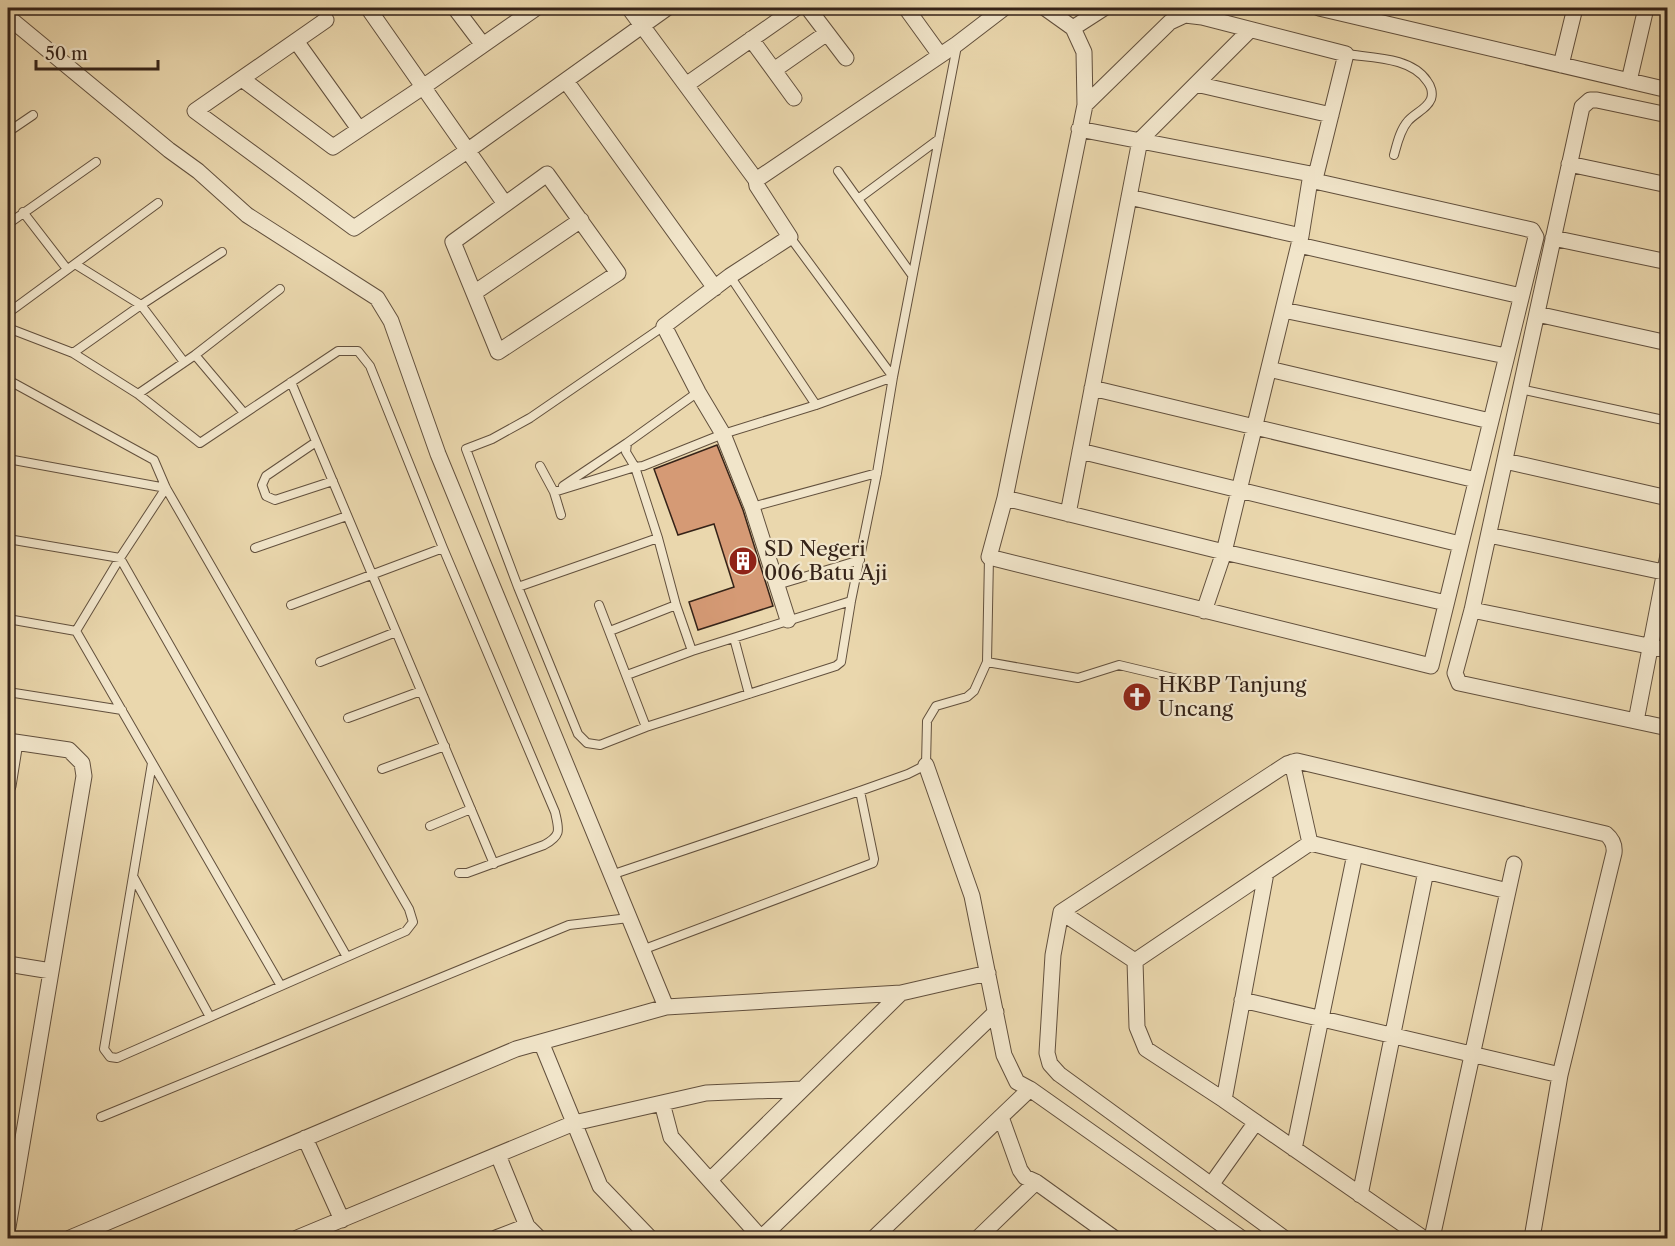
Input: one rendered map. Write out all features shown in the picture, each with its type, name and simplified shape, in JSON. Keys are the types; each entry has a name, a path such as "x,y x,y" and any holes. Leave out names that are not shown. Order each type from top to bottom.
{"street":[{"path":"368,8 505,204"},
{"path":"455,8 483,45"},
{"path":"242,79 333,147 536,8"},
{"path":"629,8 756,180 757,186 790,237 730,276 664,326 698,392 723,434 752,507 788,620"},
{"path":"326,20 195,111 354,228 667,8"},
{"path":"686,85 796,8"},
{"path":"808,8 846,58"},
{"path":"906,8 940,55"},
{"path":"756,180 957,44 1004,8"},
{"path":"1045,8 1073,28 1084,52 1084,105 1005,498 988,557 1431,666 1506,357 1553,238 1582,107 1590,100 1668,115"},
{"path":"1073,28 1104,8"},
{"path":"1319,8 1668,90"},
{"path":"1561,65 1575,8"},
{"path":"1629,81 1646,8"},
{"path":"1084,105 1170,22 1185,15 1202,17 1249,31 1346,54 1313,178 1224,552 1204,611"},
{"path":"8,17 169,150 198,171 247,215 377,298 391,321 438,454 666,1007"},
{"path":"1068,514 1140,141 1249,31"},
{"path":"774,70 827,33"},
{"path":"751,39 794,98"},
{"path":"296,41 359,129"},
{"path":"566,81 715,288"},
{"path":"1196,84 1331,115"},
{"path":"1079,129 1313,178 1532,230 1536,237 1530,292 1537,314 1472,610 1455,673 1459,683 1668,728"},
{"path":"1569,164 1668,185"},
{"path":"547,174 618,273 498,352 453,242 505,204 547,174"},
{"path":"1129,197 1300,240 1530,292"},
{"path":"474,293 581,220"},
{"path":"1553,238 1668,262"},
{"path":"1283,310 1506,357"},
{"path":"1537,314 1668,343"},
{"path":"1269,369 1490,421"},
{"path":"1092,388 1254,429 1476,480"},
{"path":"1080,451 1460,544"},
{"path":"1505,461 1668,498"},
{"path":"1005,498 1224,552 1446,603"},
{"path":"1489,535 1666,573"},
{"path":"1636,721 1668,555"},
{"path":"1472,610 1668,650"},
{"path":"8,786 11,742 69,750 82,763 84,776 11,1189 8,1227"},
{"path":"1284,1239 1059,1074 1050,1064 1047,1053 1053,955 1061,912 1292,762 1297,761 1606,834 1610,837 1614,854 1560,1075 1532,1239"},
{"path":"1292,762 1310,843"},
{"path":"926,765 972,896 1004,1055 1017,1082 1241,1239"},
{"path":"1135,961 1310,843 1508,891"},
{"path":"1294,1149 1355,854"},
{"path":"1432,1239 1514,864"},
{"path":"1360,1195 1426,871"},
{"path":"1224,1100 1266,873"},
{"path":"1061,912 1135,961"},
{"path":"1135,961 1137,1028 1146,1049 1224,1100 1424,1239"},
{"path":"8,964 51,971"},
{"path":"70,1239 516,1049 666,1007 901,993 988,973"},
{"path":"710,1180 901,993"},
{"path":"1242,1000 1560,1075"},
{"path":"662,1103 671,1137 761,1238 996,1012"},
{"path":"541,1042 600,1186 650,1239"},
{"path":"297,1239 574,1123 706,1093 803,1089"},
{"path":"874,1239 1030,1089"},
{"path":"1001,1117 1020,1170 1025,1177 1036,1182 1114,1239"},
{"path":"1211,1185 1256,1122"},
{"path":"306,1138 342,1220"},
{"path":"498,1155 527,1226 539,1239"},
{"path":"980,1238 1036,1182"},
{"path":"496,1239 527,1226"}],"lane":[{"path":"664,326 530,418 492,439 466,449 518,587 578,734 587,743 600,745 646,727 838,664 843,652 957,44"},
{"path":"1346,54 1406,65 1419,72 1430,85 1432,91 1430,100 1407,121 1394,156"},
{"path":"8,132 33,115"},
{"path":"858,199 939,139"},
{"path":"8,224 96,162"},
{"path":"838,171 912,275"},
{"path":"8,313 158,203"},
{"path":"23,212 67,269"},
{"path":"790,237 893,377"},
{"path":"73,353 141,304 222,252"},
{"path":"75,264 141,304 184,362"},
{"path":"730,276 816,405"},
{"path":"138,394 195,355 280,289"},
{"path":"8,328 73,353 138,394 200,443 338,351 358,351 370,366 555,812 559,830 555,839 494,864 467,873 459,873"},
{"path":"195,355 244,414"},
{"path":"554,492 635,466 644,466 723,434 816,405 893,377"},
{"path":"8,380 154,460 166,488 409,909 413,922 406,931 117,1058 110,1057 104,1049 152,763"},
{"path":"291,382 494,864"},
{"path":"1521,389 1668,421"},
{"path":"554,492 698,392"},
{"path":"316,442 266,476 262,485 266,496 274,500 333,481"},
{"path":"627,443 626,452 635,466 692,651"},
{"path":"8,459 166,488"},
{"path":"540,465 554,492 561,516"},
{"path":"752,507 877,473"},
{"path":"76,631 166,488"},
{"path":"255,548 347,516"},
{"path":"518,587 658,538"},
{"path":"8,539 120,558"},
{"path":"291,605 444,548"},
{"path":"611,875 860,791 926,765 927,721 936,706 967,697 974,691 987,662 988,557"},
{"path":"120,558 347,957"},
{"path":"777,585 860,560"},
{"path":"627,675 692,651 851,601"},
{"path":"599,605 646,727"},
{"path":"610,631 676,605"},
{"path":"8,619 76,631 281,986"},
{"path":"320,662 396,632"},
{"path":"734,638 748,694"},
{"path":"987,662 1078,678 1119,664 1186,681"},
{"path":"348,718 421,691"},
{"path":"8,692 122,710"},
{"path":"382,769 444,746"},
{"path":"642,950 873,863 860,791"},
{"path":"430,826 471,809"},
{"path":"134,878 210,1017"},
{"path":"101,1118 569,925 629,918"}],"building":[{"name":"SD Negeri 006 Batu Aji","path":"717,445 743,510 773,606 698,630 689,602 734,587 714,524 678,535 654,469"}],"place":[{"name":"SD Negeri 006 Batu Aji","path":"743,561"},
{"name":"HKBP Tanjung Uncang","path":"1137,697"}]}
